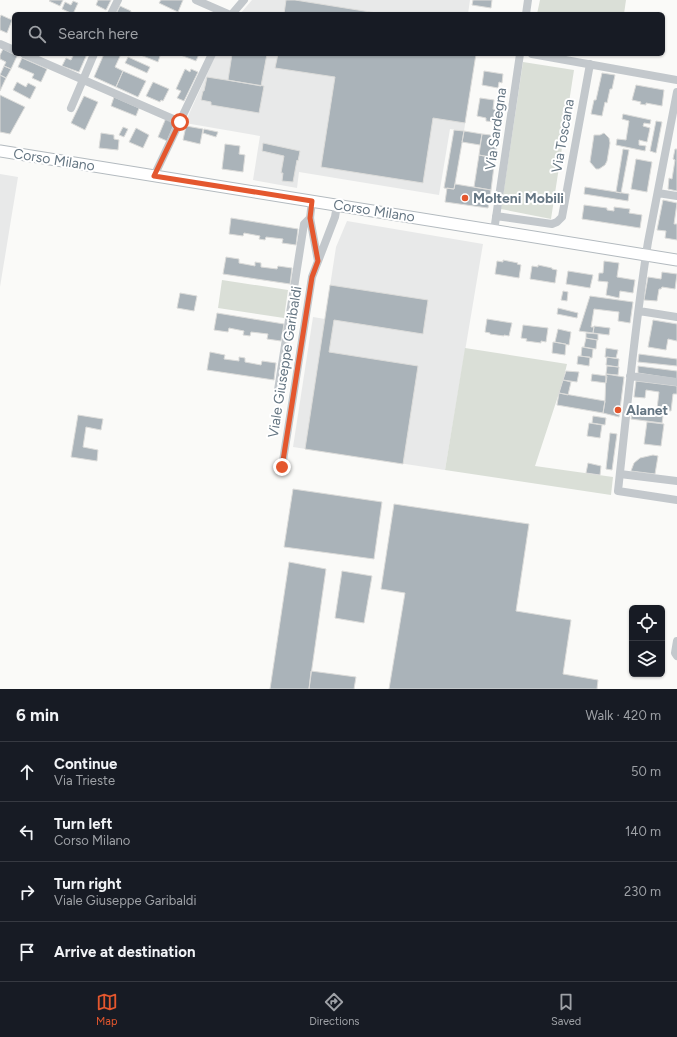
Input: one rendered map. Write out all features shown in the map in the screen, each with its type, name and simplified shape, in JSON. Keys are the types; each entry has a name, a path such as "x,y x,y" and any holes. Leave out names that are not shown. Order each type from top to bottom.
{"main road":[{"name":"Corso Milano","path":"0,151 677,260"}],"street":[{"path":"112,12 118,0"},
{"path":"196,0 223,12"},
{"path":"234,12 244,0"},
{"path":"526,12 528,0"},
{"path":"0,44 12,49"},
{"path":"29,56 180,122"},
{"path":"71,108 93,56"},
{"path":"154,176 211,56"},
{"name":"Via Sardegna","path":"494,231 520,56"},
{"path":"544,56 677,80"},
{"name":"Via Toscana","path":"496,216 552,224 557,222 562,217 590,64"},
{"path":"677,92 646,255 630,376 618,491 677,500"},
{"path":"658,193 677,196"},
{"name":"Viale Giuseppe Garibaldi","path":"312,201 310,218 318,261"},
{"name":"Viale Giuseppe Garibaldi","path":"282,467 312,277 335,217 337,205"},
{"name":"Viale Giuseppe Garibaldi","path":"278,390 304,224 310,218"},
{"path":"639,310 677,317"},
{"path":"630,376 677,382"},
{"path":"620,474 677,481"},
{"path":"677,641 675,653 677,656"}],"shaded area":[{"path":"252,0 470,0 468,12 242,12"},
{"path":"540,0 626,0 624,12 537,12"},
{"path":"215,56 476,56 464,131 450,129 439,195 299,172 297,188 253,180 260,136 185,123"},
{"path":"523,62 574,70 551,219 501,209"},
{"path":"0,174 18,177 0,287"},
{"path":"347,221 483,244 445,470 293,447 313,317 325,319 336,247"},
{"path":"222,280 288,290 284,318 218,308"},
{"path":"465,348 567,364 563,381 535,466 613,477 611,495 445,470"}],"building":[{"path":"63,0 60,6 49,1"},
{"path":"98,0 111,0 106,10 96,5"},
{"path":"161,0 183,0 178,12 159,3"},
{"path":"286,0 295,0 370,12 284,12"},
{"path":"473,0 492,0 491,8 472,5"},
{"path":"73,1 78,3 74,12 69,12 62,9 65,2 71,5"},
{"path":"120,6 131,11 131,12 117,12"},
{"path":"1,15 12,20 7,33 0,30"},
{"path":"3,49 12,54 12,56 17,56 11,69 4,66 6,62 0,59"},
{"path":"73,56 86,56 79,72 62,66 66,58 71,60"},
{"path":"103,56 120,56 115,67 123,71 116,87 94,77"},
{"path":"143,56 160,56 158,62"},
{"path":"183,56 198,56 196,61"},
{"path":"232,56 267,56 261,86 228,80"},
{"path":"278,56 476,56 465,123 433,118 423,183 321,167 335,77 275,68"},
{"path":"128,57 150,67 147,73 125,63"},
{"path":"22,58 47,69 41,82 32,78 34,74 18,67"},
{"path":"4,66 11,69 6,78 0,75"},
{"path":"185,69 190,72 191,69 198,72 184,101 177,98 181,91 176,89"},
{"path":"123,71 146,81 138,97 116,87"},
{"path":"484,71 503,74 502,83 499,82 498,88 482,85"},
{"path":"602,73 615,75 607,103 605,102 602,116 591,114 594,100 596,100"},
{"path":"0,75 6,78 0,91"},
{"path":"207,77 264,86 259,113 211,105 211,102 201,100"},
{"path":"17,82 26,87 28,83 36,87 30,99 13,90"},
{"path":"153,82 169,89 163,101 161,100 160,102 146,96"},
{"path":"636,85 664,90 662,106 646,103 646,105 640,104 641,102 632,100"},
{"path":"0,95 25,107 10,134 0,132"},
{"path":"84,96 98,102 85,130 71,123"},
{"path":"114,97 139,108 136,116 111,106"},
{"path":"480,98 494,100 493,109 497,110 495,122 486,121 486,118 477,116"},
{"path":"623,114 651,120 650,124 644,123 643,126 650,128 647,142 639,140 639,145 646,146 645,151 616,145 617,139 626,140 629,121 622,119"},
{"path":"166,118 175,122 167,141 158,137"},
{"path":"656,121 662,122 656,153 650,151"},
{"path":"186,126 203,129 200,144 183,140"},
{"path":"123,127 128,129 124,137 119,135"},
{"path":"136,128 149,135 143,148 129,142"},
{"path":"204,129 218,132 216,137 203,133"},
{"path":"454,130 464,131 454,189 444,188"},
{"path":"464,131 482,134 480,145 462,142"},
{"path":"101,133 114,135 114,139 119,140 118,150 99,148"},
{"path":"604,133 609,138 610,143 607,161 605,165 599,169 596,169 590,162 594,135"},
{"path":"482,134 499,136 495,158 479,155"},
{"path":"263,143 300,151 293,182 282,181 283,173 281,173 284,156 262,151"},
{"path":"225,144 240,146 239,154 245,155 243,172 222,169"},
{"path":"623,149 629,150 621,193 616,192"},
{"path":"675,149 677,149 677,191 668,189 669,178 672,179"},
{"path":"479,155 495,158 491,190 474,187"},
{"path":"636,159 652,162 647,192 631,189"},
{"path":"455,184 491,190 488,208 445,202 447,188 454,189"},
{"path":"585,187 629,194 628,201 584,194"},
{"path":"663,200 677,203 674,224 677,224 677,240 665,238 666,231 657,230"},
{"path":"584,205 607,208 607,210 614,211 614,207 630,209 629,213 642,215 640,228 582,219"},
{"path":"231,218 298,229 296,245 282,243 283,239 266,237 265,240 259,239 260,236 244,233 243,236 229,234"},
{"path":"226,257 239,259 239,263 255,266 255,262 261,263 261,267 277,269 278,266 292,268 290,284 223,274"},
{"path":"503,260 521,265 519,278 495,274 497,261 503,262"},
{"path":"604,261 619,263 617,277 635,280 633,293 620,291 619,298 606,295 608,282 598,281 599,273 603,273"},
{"path":"538,265 557,270 555,283 530,279 532,266 538,267"},
{"path":"568,271 593,275 590,288 566,284"},
{"path":"662,272 677,274 675,289 662,287 659,289 657,301 644,300 648,277 661,279"},
{"path":"330,285 428,300 423,334 334,320 329,352 418,366 403,464 305,449"},
{"path":"563,291 568,292 567,301 561,300"},
{"path":"180,293 197,296 194,311 177,308"},
{"path":"590,296 633,302 630,323 618,321 619,312 594,309 591,327 594,327 593,333 579,331"},
{"path":"558,308 578,313 577,318 557,314"},
{"path":"217,313 284,324 281,341 267,339 268,334 251,332 250,336 243,335 244,331 229,328 228,332 214,330"},
{"path":"487,319 512,323 509,336 485,332"},
{"path":"653,320 677,324 677,341 668,339 666,350 648,347"},
{"path":"523,325 548,328 546,342 541,341 541,343 526,341 527,339 521,338"},
{"path":"594,326 610,328 609,335 593,333"},
{"path":"558,329 571,332 569,345 555,342"},
{"path":"586,333 598,334 598,340 586,338"},
{"path":"586,338 597,340 596,349 584,347"},
{"path":"553,342 566,344 565,355 552,353"},
{"path":"582,347 593,349 592,358 581,356"},
{"path":"606,348 618,350 616,358 605,357"},
{"path":"210,352 225,355 224,359 239,361 239,357 245,358 245,362 261,365 262,361 276,363 274,380 207,370"},
{"path":"639,354 677,359 677,366 638,362"},
{"path":"578,356 590,357 589,366 577,364"},
{"path":"607,357 619,359 618,367 606,365"},
{"path":"607,366 619,367 618,375 606,374"},
{"path":"638,366 677,371 677,379 638,373"},
{"path":"566,371 579,372 577,382 563,380"},
{"path":"592,374 607,376 606,383 591,381"},
{"path":"606,374 624,377 619,417 603,413"},
{"path":"563,380 571,382 568,395 559,393"},
{"path":"636,381 677,386 677,394 673,394 671,411 657,409 659,392 646,390 645,398 634,397"},
{"path":"559,393 605,401 603,413 557,405"},
{"path":"633,408 642,409 642,413 663,416 662,423 631,419"},
{"path":"78,415 103,419 101,430 86,427 83,447 98,450 97,461 71,457"},
{"path":"593,416 606,418 605,425 592,423"},
{"path":"647,422 664,424 661,446 644,444"},
{"path":"589,423 602,425 600,438 587,436"},
{"path":"610,433 617,434 612,470 606,469"},
{"path":"653,455 658,456 655,474 631,471 634,463 640,458"},
{"path":"588,463 601,466 600,475 586,473"},
{"path":"293,489 382,502 374,559 284,547"},
{"path":"394,504 529,524 516,611 571,620 563,674 598,680 597,689 389,689 405,593 381,589"},
{"path":"289,562 326,569 309,689 270,689"},
{"path":"342,571 372,576 364,623 335,618"},
{"path":"311,671 356,677 354,689 309,689"}],"place":[{"name":"Molteni Mobili","path":"465,198"},
{"name":"Alanet","path":"618,410"}],"route":[{"path":"180,122 154,176 312,201 310,218 318,261 312,277 282,467"}]}
